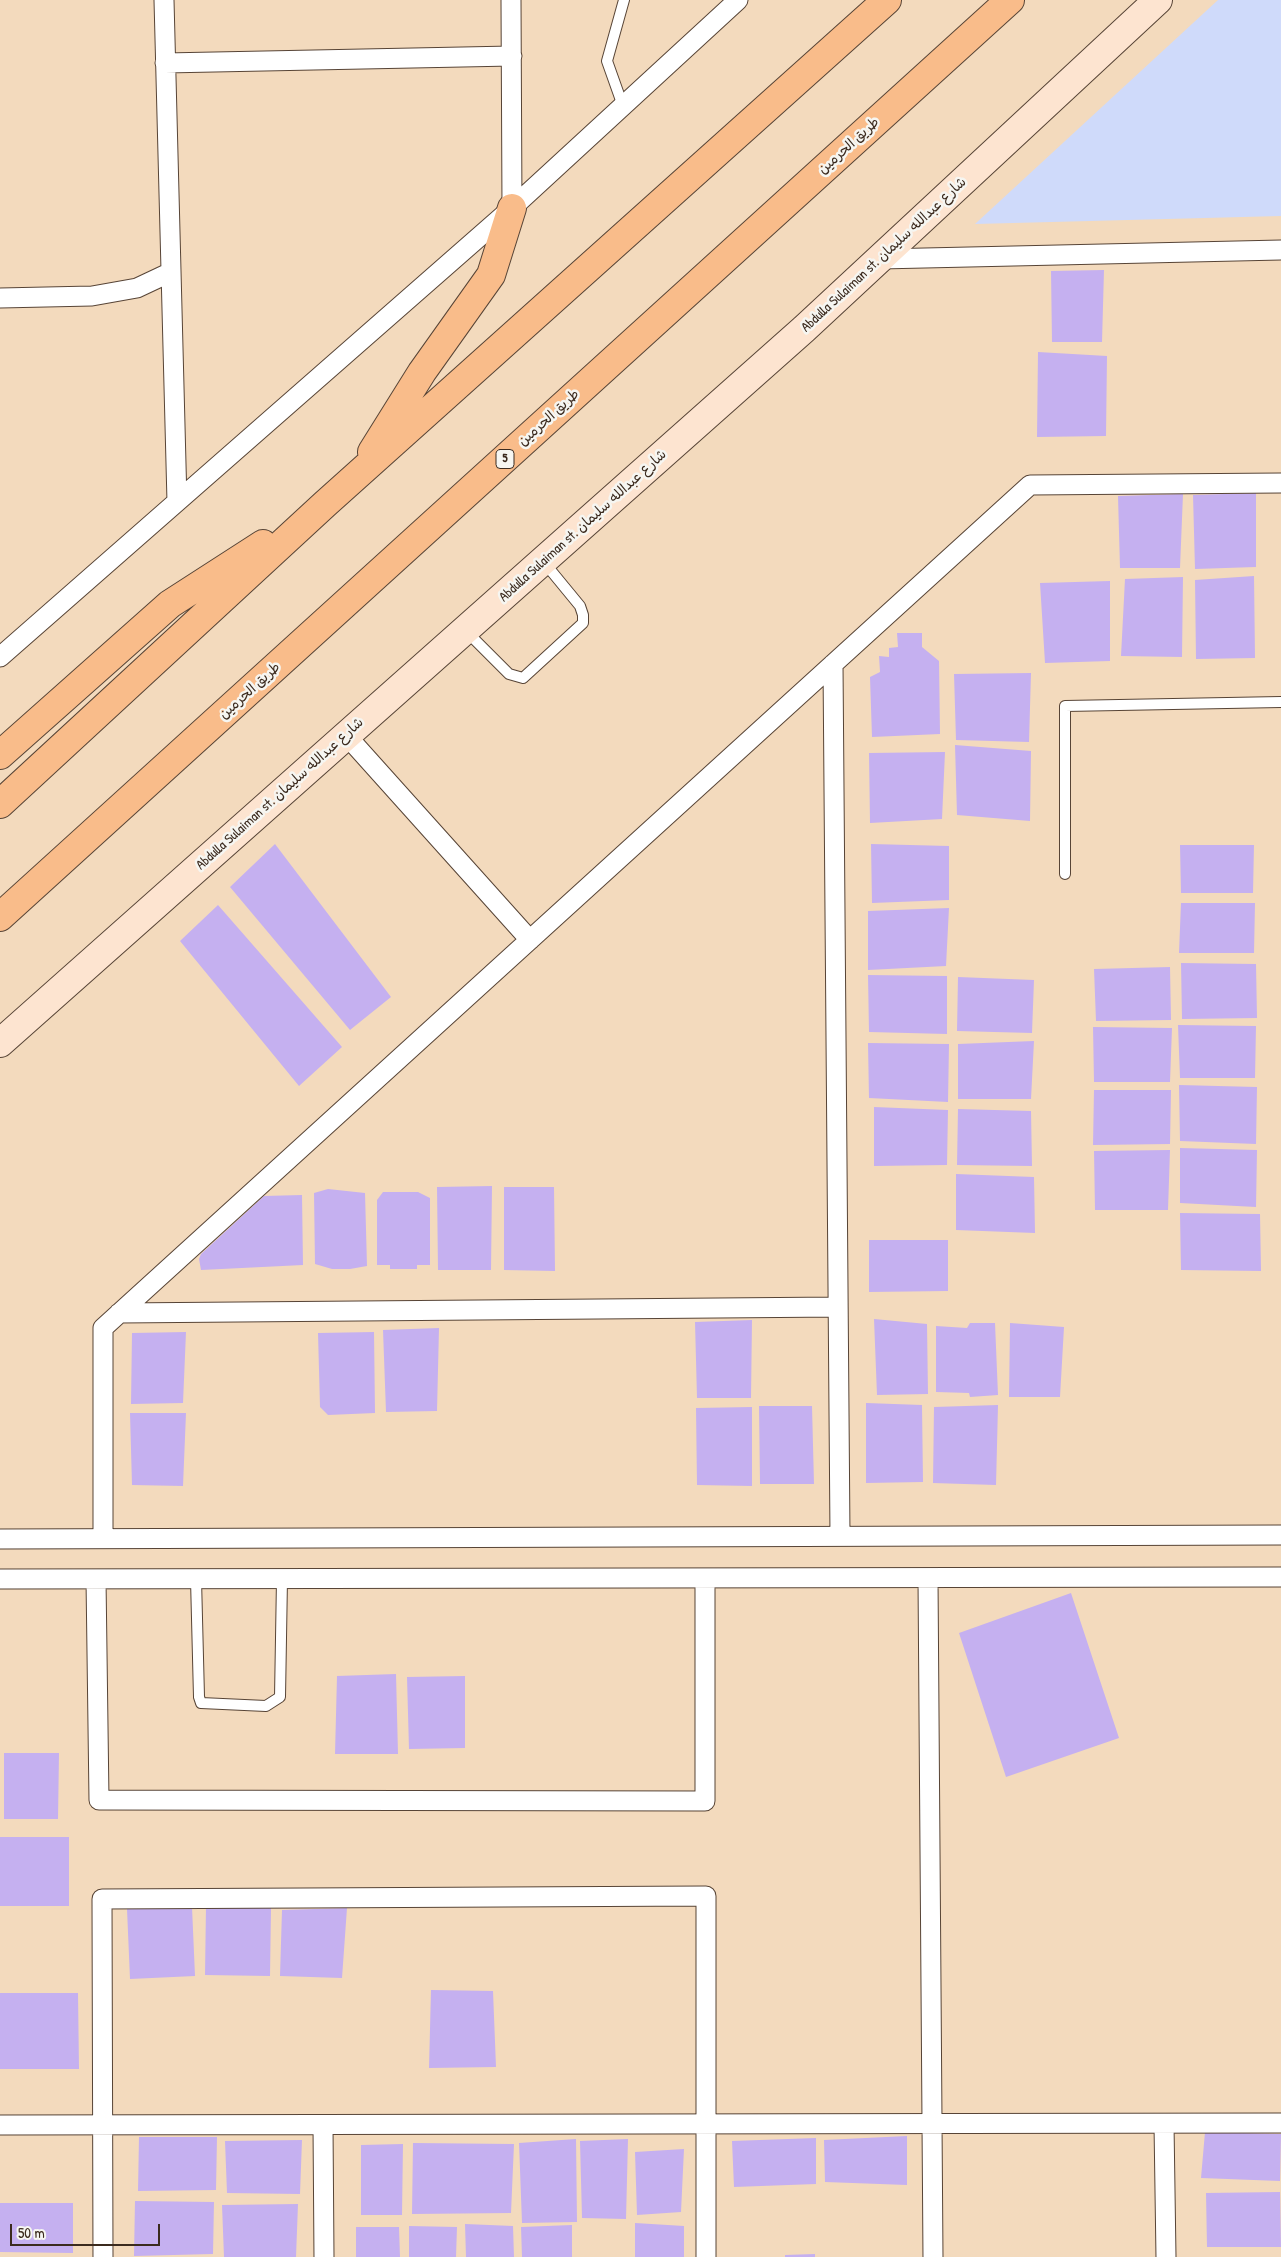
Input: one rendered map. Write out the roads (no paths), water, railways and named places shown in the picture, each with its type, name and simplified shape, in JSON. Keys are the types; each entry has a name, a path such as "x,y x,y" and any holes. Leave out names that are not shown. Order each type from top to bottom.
{"highway":[{"path":"0,804 325,504 887,0"},
{"name":"طريق الحرمين","path":"0,917 1010,0"},
{"path":"355,479 422,372 492,275 512,208"},
{"path":"0,755 170,604 325,504"},
{"path":"0,931 48,874"}],"main road":[{"name":"Abdulla Sulaiman st. شارع عبدالله سليمان","path":"0,1043 804,329 1158,0"}],"street":[{"path":"164,0 177,502"},
{"path":"511,0 512,208"},
{"path":"0,658 512,208 738,0"},
{"path":"165,63 512,56"},
{"path":"880,259 1281,250"},
{"path":"0,298 92,296 136,288 171,272"},
{"path":"103,1538 103,1328 1030,485 1281,483"},
{"path":"833,664 840,1536"},
{"path":"346,735 530,940"},
{"path":"120,1314 838,1307"},
{"path":"0,1539 1281,1535"},
{"path":"0,1579 1281,1577"},
{"path":"96,1579 99,1800 705,1801 705,1578"},
{"path":"928,1578 934,2257"},
{"path":"103,2257 102,1898 706,1896 706,2257"},
{"path":"1164,2124 1166,2257"},
{"path":"0,2125 1281,2124"},
{"path":"323,2125 324,2257"}],"lane":[{"path":"623,106 608,61 624,0"},
{"path":"465,630 509,674 523,678 582,623 583,615 580,606 543,561"},
{"path":"1065,874 1065,706 1281,702"},
{"path":"196,1579 199,1697 201,1703 266,1706 280,1697 282,1579"}]}
